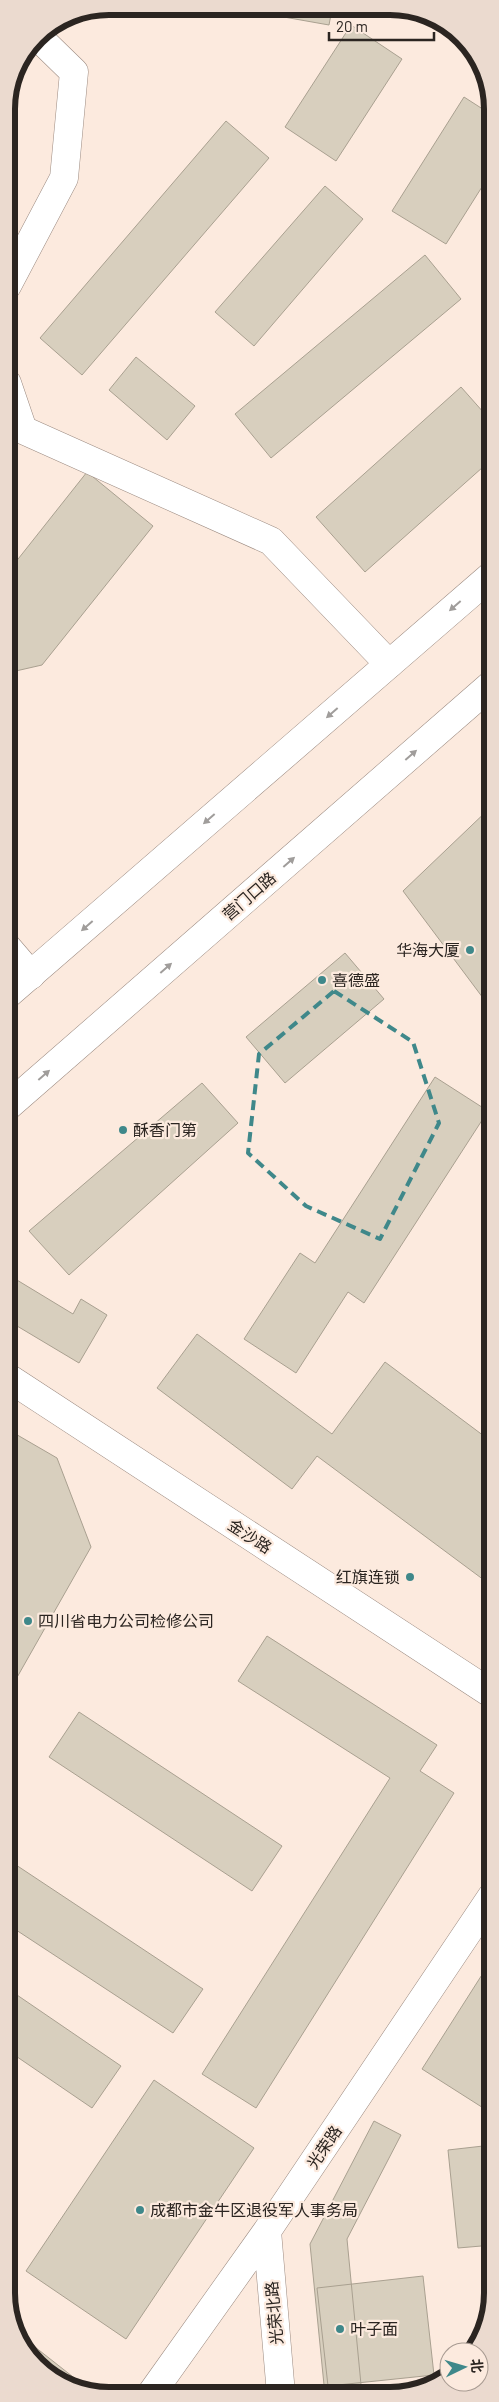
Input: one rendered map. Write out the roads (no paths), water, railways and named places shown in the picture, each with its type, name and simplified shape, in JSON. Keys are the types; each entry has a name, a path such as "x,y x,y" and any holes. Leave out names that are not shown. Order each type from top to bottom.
{"main road":[{"path":"15,269 64,178 74,72 43,41"},
{"path":"15,408 23,430 271,541 389,664"},
{"path":"15,988 484,582"},
{"name":"营门口路","path":"15,1100 484,691"},
{"path":"15,956 31,975"},
{"name":"金沙路","path":"15,1382 484,1689"},
{"name":"光荣路","path":"156,2387 267,2231 484,1908"},
{"name":"光荣北路","path":"267,2231 280,2387"}],"place":[{"name":"华海大厦","path":"470,950"},
{"name":"喜德盛","path":"322,980"},
{"name":"酥香门第","path":"123,1130"},
{"name":"红旗连锁","path":"410,1577"},
{"name":"四川省电力公司检修公司","path":"28,1621"},
{"name":"成都市金牛区退役军人事务局","path":"140,2210"},
{"name":"叶子面","path":"340,2329"}]}
